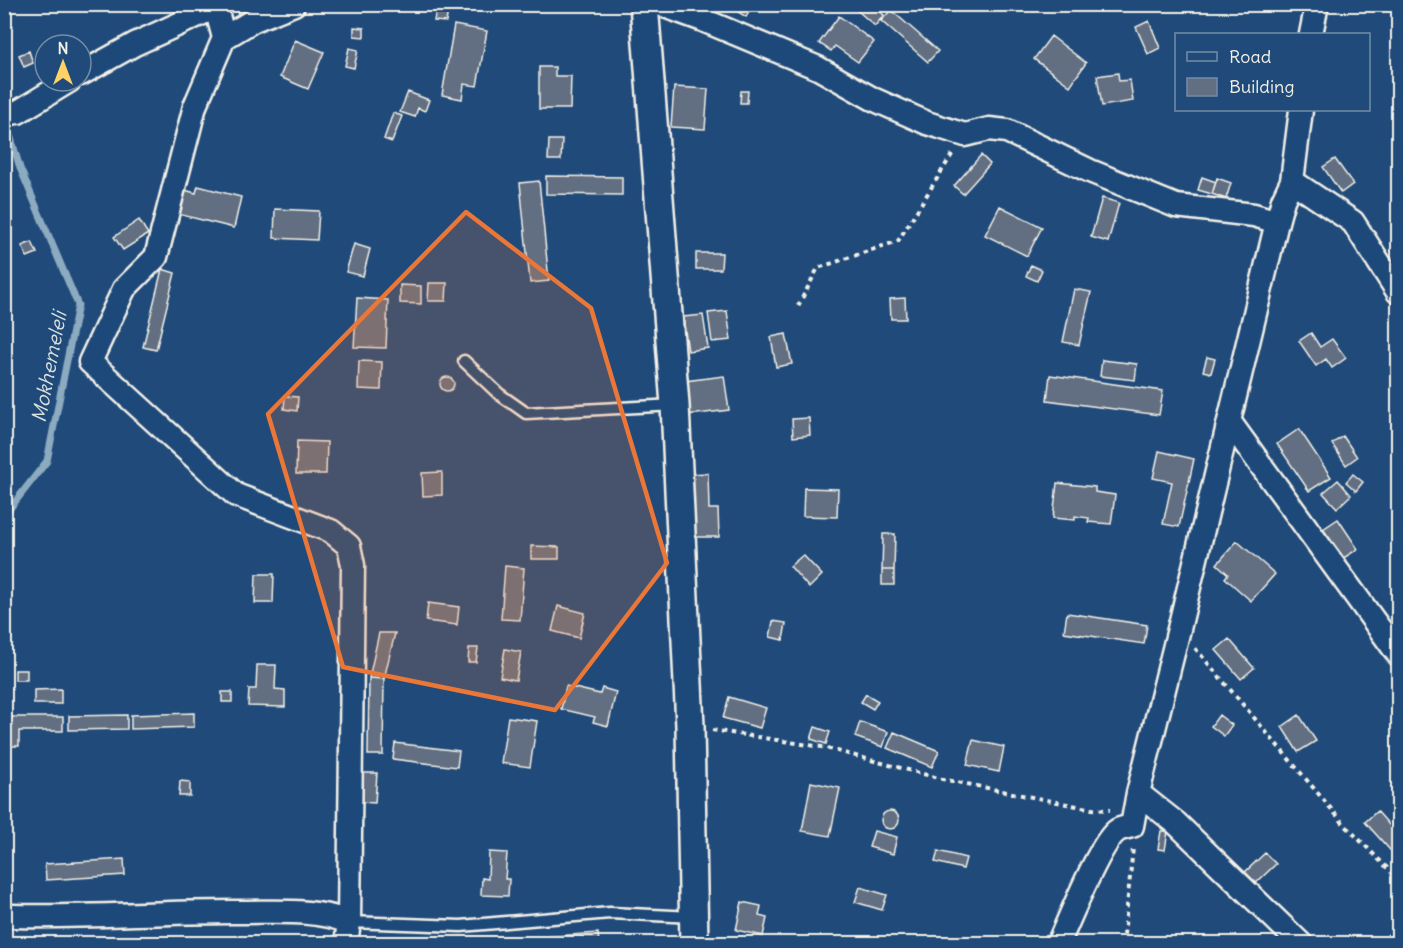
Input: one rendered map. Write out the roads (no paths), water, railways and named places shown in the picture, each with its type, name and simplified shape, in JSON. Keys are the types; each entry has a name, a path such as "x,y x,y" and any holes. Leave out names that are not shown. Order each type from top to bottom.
{"street":[{"path":"294,4 254,20 224,38 195,106 156,257 124,289 90,362 236,495 332,531 349,546 352,565 347,933"},
{"path":"644,4 675,405 698,935"},
{"path":"660,4 818,68 873,99 927,123 965,135 989,129 1007,130 1090,171 1176,206 1254,215 1277,222"},
{"path":"1311,33 1317,4"},
{"path":"93,67 135,44 216,6 224,38"},
{"path":"4,114 18,112 49,93"},
{"path":"1058,944 1089,874 1117,831 1135,810 1277,222 1283,200 1292,181 1301,111"},
{"path":"1292,181 1353,222 1398,292"},
{"path":"1229,421 1398,654"},
{"path":"1135,810 1176,823 1301,944"},
{"path":"13,915 48,917 199,912 309,912 336,917 347,933"}],"lane":[{"path":"464,362 499,394 526,414 675,405"},
{"path":"347,933 610,913 698,935"}],"waterway":[{"name":"Mokhemeleli","path":"4,516 47,461 78,305 20,168 5,118"}]}
